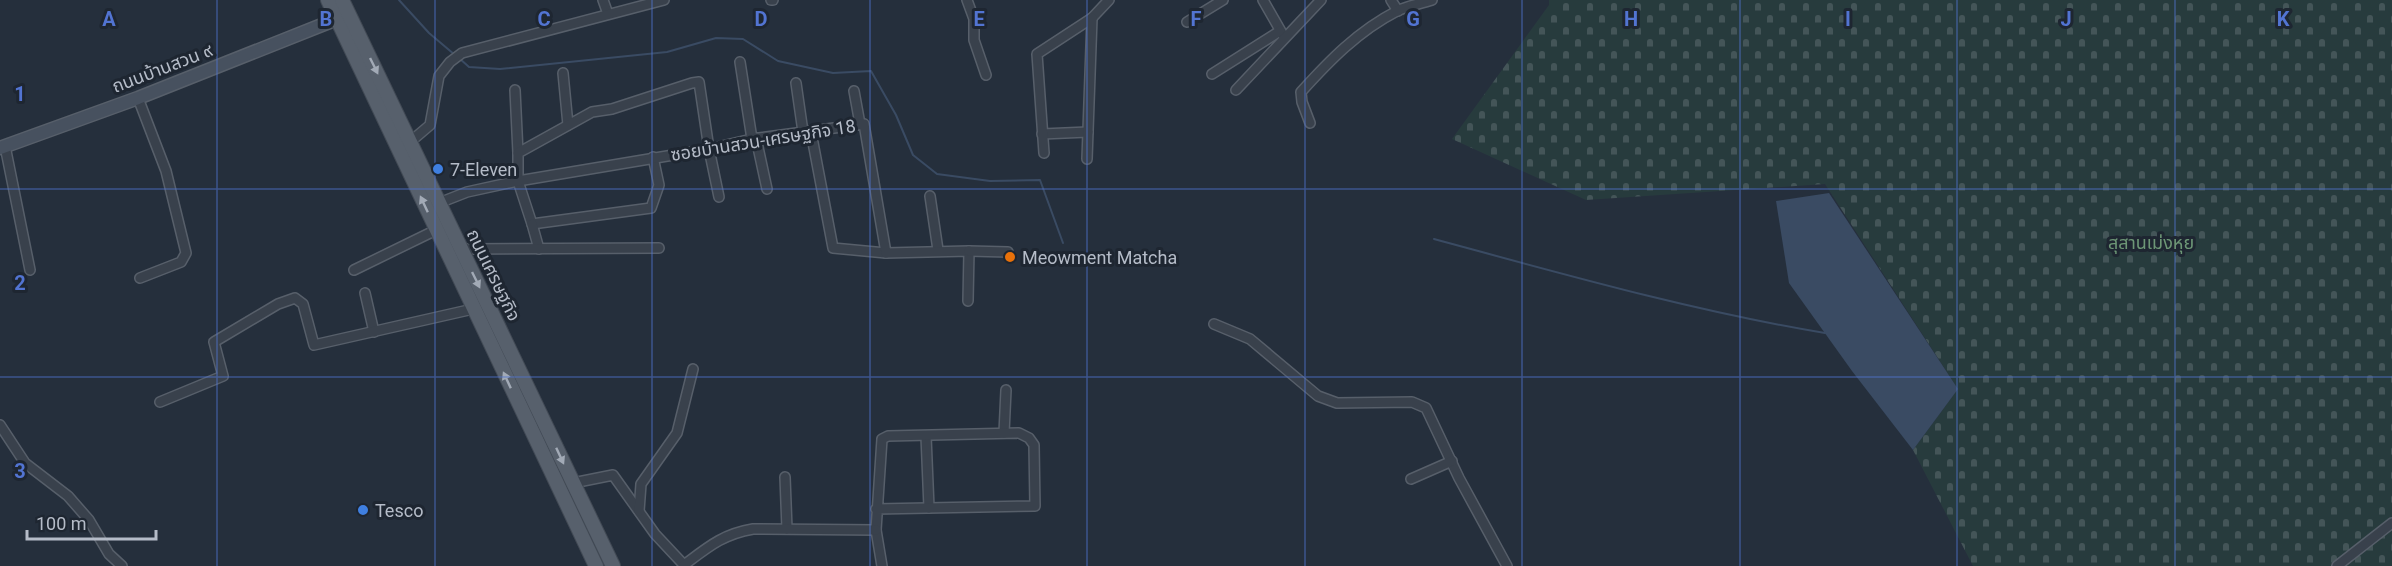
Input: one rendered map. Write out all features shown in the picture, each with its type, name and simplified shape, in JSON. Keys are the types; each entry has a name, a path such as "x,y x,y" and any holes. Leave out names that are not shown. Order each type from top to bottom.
{"main road":[{"name":"ถนนเศรษฐกิจ","path":"328,0 342,16 410,142 613,566"},
{"name":"ถนนเศรษฐกิจ","path":"342,0 342,16 436,230 596,566"},
{"path":"517,402 531,395"}],"street":[{"path":"603,0 608,14"},
{"path":"410,142 430,125 439,76 450,62 462,53 664,0"},
{"path":"967,0 974,19 974,40 986,75"},
{"path":"1044,153 1037,54 1092,18 1109,0"},
{"path":"1186,22 1223,0"},
{"path":"1263,0 1282,34"},
{"path":"1236,90 1282,34 1321,0"},
{"path":"1391,0 1398,11"},
{"path":"1310,123 1302,102 1301,92 1356,36 1398,11 1432,0"},
{"name":"ถนนบ้านสวน ๙","path":"2,147 138,98 342,16"},
{"path":"1087,159 1092,18"},
{"path":"1212,74 1282,34"},
{"path":"740,62 754,139 767,189"},
{"path":"563,73 568,125"},
{"path":"518,153 591,112 612,110 699,82 719,197"},
{"path":"795,83 833,248 886,253 938,250 1008,252"},
{"path":"515,90 518,181 539,249"},
{"path":"854,92 860,124"},
{"path":"138,98 166,171 186,253 181,262 140,278"},
{"name":"ซอยบ้านสวน-เศรษฐกิจ 18","path":"439,203 467,192 518,181 709,149 754,139 864,124 886,253"},
{"path":"1042,134 1088,132"},
{"path":"2,147 30,270"},
{"path":"532,224 651,208 659,185 653,157"},
{"path":"930,196 938,250"},
{"path":"354,270 436,230"},
{"path":"461,249 659,248"},
{"path":"968,301 969,251"},
{"path":"365,293 374,332"},
{"path":"160,402 223,376 214,342 278,304 295,298 303,304 314,345 473,309"},
{"path":"1215,324 1250,339 1318,396 1337,403 1412,402 1426,408 1507,566"},
{"path":"639,511 641,484 677,432 693,369"},
{"path":"1004,433 1006,390"},
{"path":"0,425 25,463 68,496 89,520 109,554 122,566"},
{"path":"876,509 1035,506 1034,445 1026,435 1019,432 888,436 882,439 876,509 876,530 882,566"},
{"path":"926,436 929,508"},
{"path":"1411,478 1452,461"},
{"path":"573,483 613,475 655,534 685,565 718,539 734,532 753,529 876,530"},
{"path":"785,477 787,529"},
{"path":"2337,566 2392,523"}],"green space":[{"name":"สุสานเม่งหุย","path":"1549,0 2392,0 2392,566 1973,566 1913,450 1958,389 1825,184 1586,200 1452,139 1549,5"}],"water":[{"path":"1829,193 1958,389 1913,450 1852,371 1789,283 1776,201"}],"waterway":[{"path":"399,0 429,33 455,55"},
{"path":"459,58 469,67 500,69 667,52 716,38 743,39 778,61 833,73 871,71 896,115 913,155 937,174 990,181 1040,180 1063,243"},
{"path":"1434,239 1677,303 1825,333"}],"place":[{"name":"7-Eleven","path":"438,169"},
{"name":"Meowment Matcha","path":"1010,257"},
{"name":"Tesco","path":"363,510"}]}
